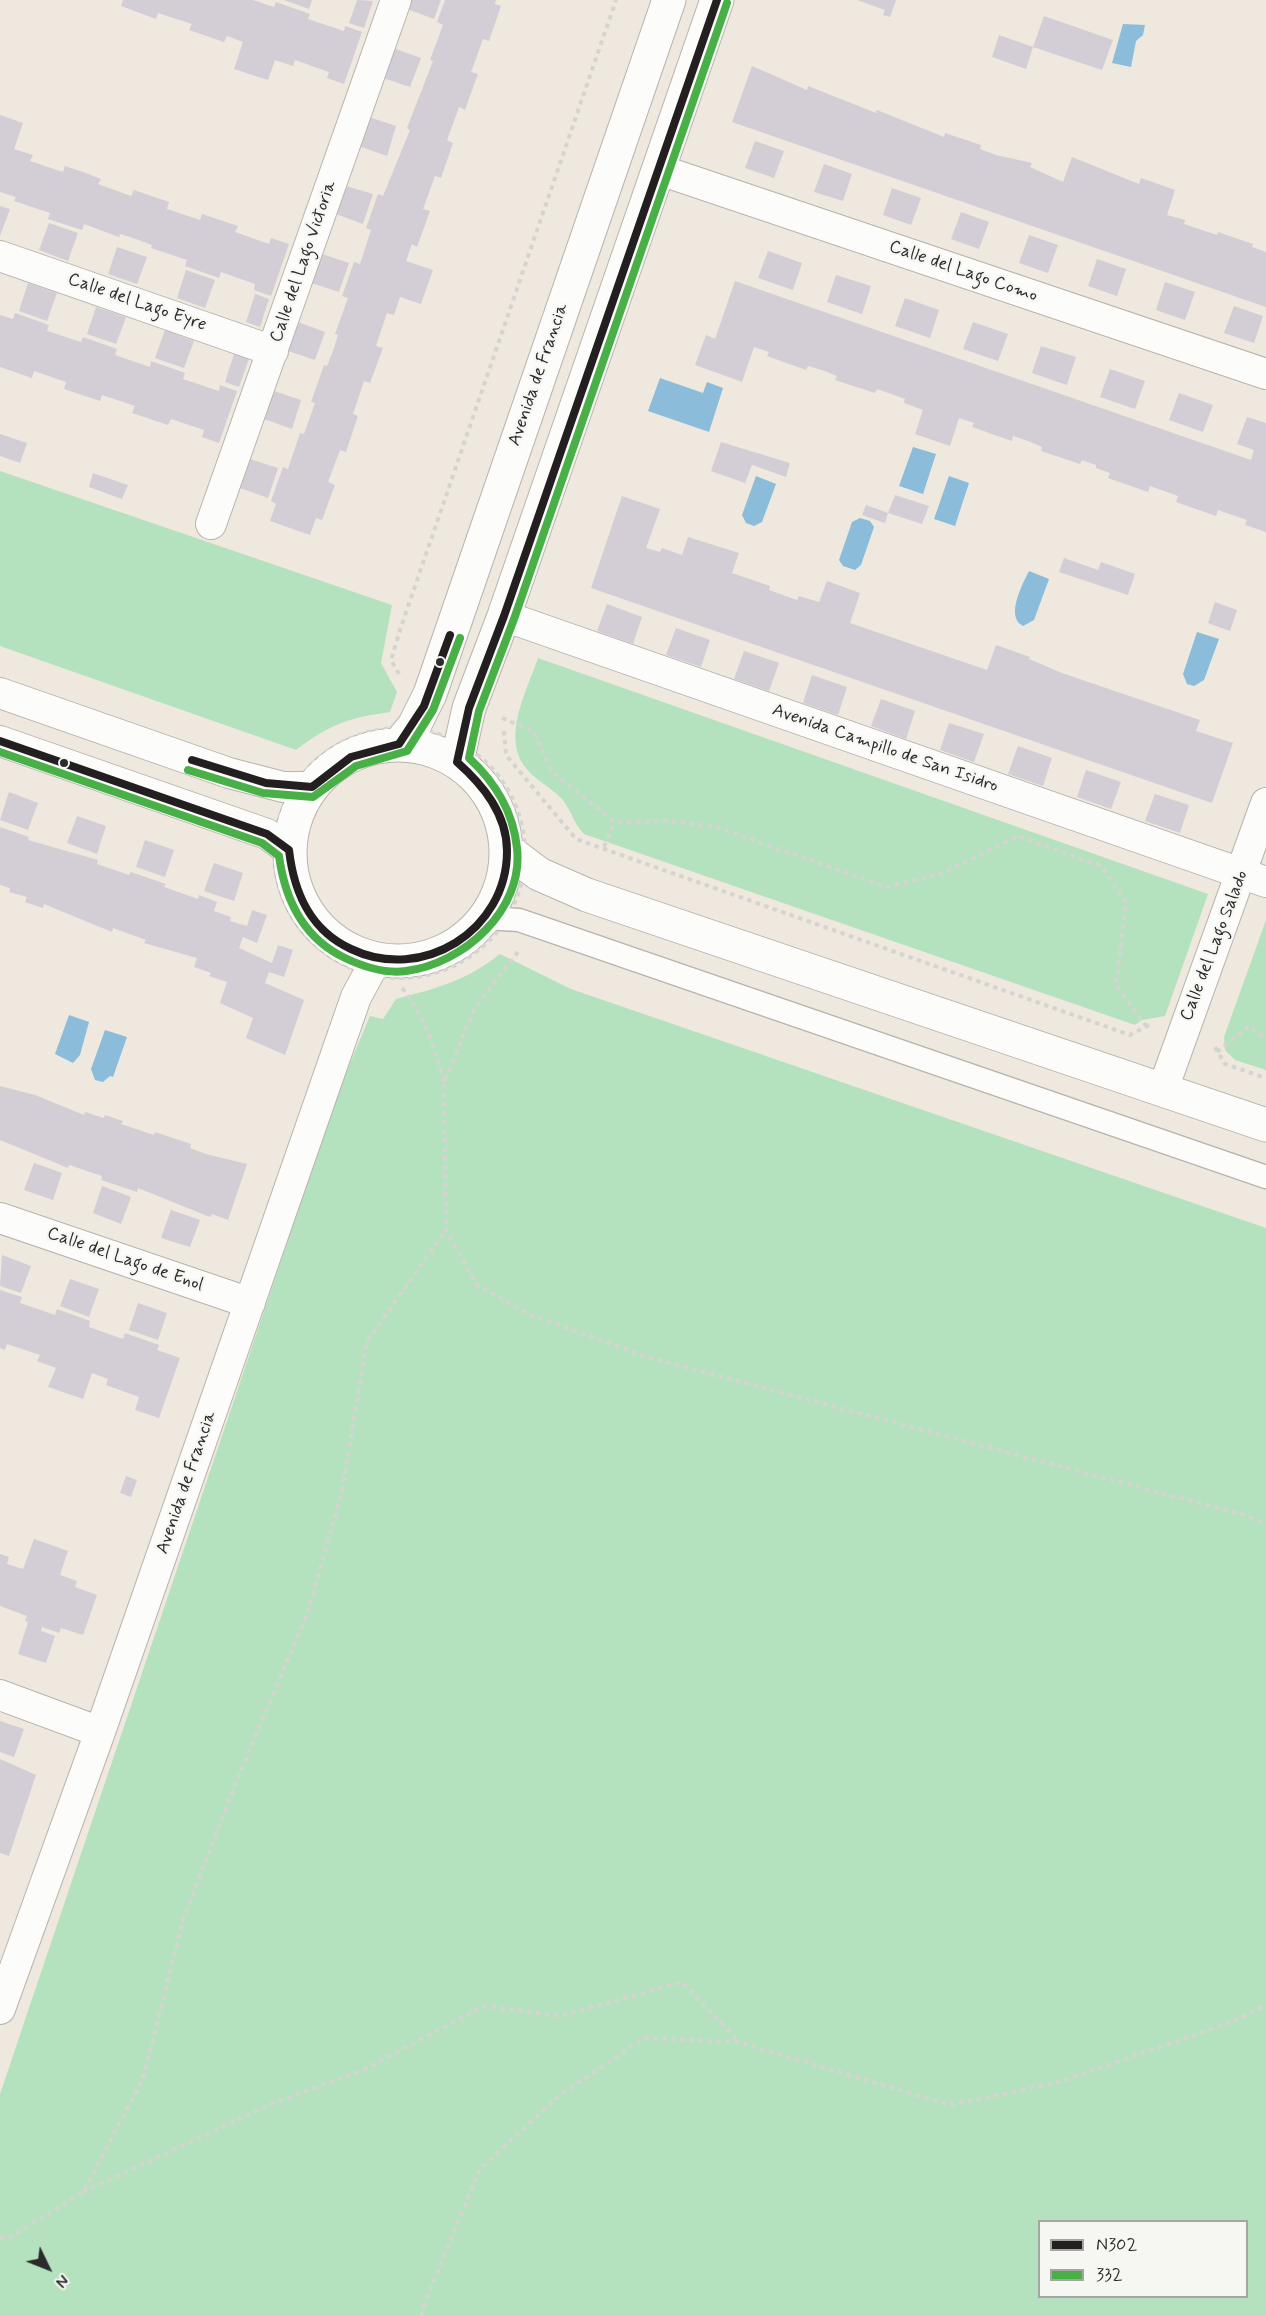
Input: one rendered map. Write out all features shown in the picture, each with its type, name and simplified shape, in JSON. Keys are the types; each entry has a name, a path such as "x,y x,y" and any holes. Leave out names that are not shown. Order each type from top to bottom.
{"street":[{"name":"Calle del Lago Victoria","path":"211,524 396,0"},
{"name":"Avenida de Francia","path":"406,737 430,694 669,0"},
{"path":"459,753 469,708 504,616 717,0"},
{"name":"Calle del Lago Como","path":"660,170 1266,374"},
{"name":"Calle del Lago Eyre","path":"0,255 273,351"},
{"name":"Avenida Campillo de San Isidro","path":"504,616 1254,878"},
{"path":"0,693 229,773 303,787"},
{"path":"1266,1125 587,895 539,873 516,857 500,816 483,785 459,753 429,748 406,737 366,749 336,764 303,787 296,816 282,844 292,880 304,908 323,932 372,967 425,959 447,950 495,918 519,920 1266,1177"},
{"path":"0,741 215,815 282,844"},
{"name":"Calle del Lago Salado","path":"1163,1089 1177,1048 1254,878 1266,803"},
{"path":"495,918 497,898 505,875 516,857"},
{"name":"Avenida de Francia","path":"0,2009 100,1731 356,997 372,967"},
{"name":"Calle del Lago de Enol","path":"0,1218 250,1303"},
{"path":"0,1695 100,1731"}],"path":[{"path":"502,718 533,731 553,773 615,822 665,821 713,826 887,887 941,874 1017,836 1101,866 1126,902 1116,985 1154,1038 1205,1059 1249,1026 1266,1038"},
{"path":"374,731 406,737 432,732 459,753 493,769 515,804 525,843 516,857 517,898 495,918 486,945 462,962 436,973 408,978 372,967 339,963 303,932 290,912 279,887 275,865 282,844 280,818 303,787 313,764 340,744 374,731"},
{"path":"604,847 615,822"},
{"path":"444,1083 474,1009 520,949"},
{"path":"402,988 418,1009 429,1030 444,1083 446,1230 477,1285 531,1315 647,1357 1248,1516 1266,1524"},
{"path":"83,2193 143,2079 183,1920 236,1782 308,1612 342,1491 367,1341 446,1230"},
{"path":"0,2238 9,2238 83,2193 271,2104 363,2070 484,2006 561,2016 682,1982 738,2042"},
{"path":"422,2316 423,2307 480,2169 560,2095 645,2038 738,2042 950,2105 1060,2082 1237,2020 1266,2005"}],"green space":[{"path":"0,471 392,605 381,663 397,692 390,712 362,717 330,728 296,750 0,646"},
{"path":"538,658 1208,894 1165,1016 1142,1020 1135,1025 584,834 562,799 530,773 519,756 516,742 518,714"},
{"path":"1266,920 1266,1070 1235,1060 1225,1050 1224,1037"},
{"path":"500,954 571,989 1266,1228 1266,2316 0,2316 0,2094 339,1089 370,1016 383,1019 396,999 451,982 475,971"}],"water":[{"path":"1123,24 1145,25 1143,35 1136,41 1131,67 1112,63"},
{"path":"660,378 703,393 707,382 723,388 709,432 648,411"},
{"path":"913,447 936,454 923,494 899,486"},
{"path":"756,476 776,484 762,522 754,526 746,523 742,515"},
{"path":"949,476 969,483 955,526 934,519"},
{"path":"860,518 870,521 874,527 861,565 855,570 843,566 839,560 852,522"},
{"path":"1029,571 1049,579 1034,620 1023,626 1015,616 1015,608 1019,592"},
{"path":"1197,632 1219,639 1204,680 1194,686 1187,684 1183,674"},
{"path":"69,1015 89,1022 80,1055 73,1063 55,1054"},
{"path":"105,1030 127,1037 113,1077 110,1076 103,1082 95,1080 91,1069"}],"building":[{"path":"123,0 253,0 274,7 276,2 310,14 308,19 344,31 345,26 362,32 344,84 327,78 329,72 295,60 293,66 275,60 268,80 234,69 243,42 227,36 224,42 189,30 192,24 158,13 156,19 121,6"},
{"path":"284,0 312,0 309,9"},
{"path":"357,0 373,1 364,28 349,23"},
{"path":"410,0 441,0 434,19 407,9"},
{"path":"445,0 496,0 495,4 501,6 489,41 483,39 471,72 478,74 465,110 459,107 447,140 453,143 441,178 435,176 423,209 430,211 417,247 412,244 406,261 433,270 421,304 400,297 394,315 387,313 376,346 383,348 370,383 364,381 353,414 358,416 346,452 340,450 328,482 335,485 322,520 316,518 310,535 270,521 276,504 271,501 283,467 288,469 300,433 304,434 315,403 311,402 324,365 327,366 333,351 338,335 335,334 348,298 342,296 354,262 360,264 371,230 366,228 378,194 383,196 410,130 407,128 433,61 430,60 443,25 437,22"},
{"path":"857,0 896,0 890,17 883,15 885,10"},
{"path":"1044,16 1113,40 1102,70 1033,47"},
{"path":"999,35 1033,47 1026,69 992,57"},
{"path":"393,48 421,58 410,87 383,78"},
{"path":"752,66 807,90 808,86 944,137 945,133 981,145 980,149 996,155 1032,163 1030,167 1063,182 1072,157 1139,184 1141,178 1175,190 1167,215 1185,220 1184,224 1253,244 1252,247 1266,252 1266,307 732,122"},
{"path":"0,115 23,123 14,149 33,155 30,161 63,172 65,166 83,172 101,179 98,184 131,196 134,190 169,202 167,209 200,220 202,214 238,226 235,232 269,244 271,238 289,244 271,296 254,290 255,284 221,272 219,278 185,266 187,260 151,248 152,245 136,239 120,234 119,237 84,224 82,230 48,219 50,213 14,201 16,197 0,192"},
{"path":"369,117 396,126 387,156 359,146"},
{"path":"755,141 784,151 774,178 745,168"},
{"path":"824,164 852,174 843,201 814,192"},
{"path":"346,186 373,194 363,224 336,214"},
{"path":"892,188 921,198 911,225 883,215"},
{"path":"0,206 10,209 0,236"},
{"path":"961,212 989,222 979,249 951,239"},
{"path":"49,223 78,233 68,261 39,250"},
{"path":"1029,235 1058,245 1048,273 1019,263"},
{"path":"117,247 147,257 137,284 108,274"},
{"path":"768,251 802,263 793,290 758,278"},
{"path":"322,254 349,263 339,292 311,283"},
{"path":"1097,259 1126,269 1117,296 1088,286"},
{"path":"186,270 215,280 205,308 177,298"},
{"path":"836,275 871,286 862,314 827,302"},
{"path":"735,281 1251,460 1254,450 1237,444 1247,417 1266,423 1266,532 1245,525 1247,520 1218,510 1216,516 1176,502 1178,496 1150,486 1148,492 1108,478 1110,473 1096,468 1096,465 1082,460 1080,464 1041,451 1042,447 1028,441 1013,436 1012,441 972,427 974,423 959,418 950,446 915,434 923,410 904,403 905,399 877,389 875,393 835,380 837,376 808,366 806,370 767,356 769,352 754,347 742,382 695,365 706,335 715,339"},
{"path":"1165,282 1195,292 1185,320 1156,310"},
{"path":"28,283 57,293 47,321 19,311"},
{"path":"255,294 269,299 260,327 246,322"},
{"path":"905,298 939,310 930,338 895,326"},
{"path":"1234,306 1263,316 1254,343 1224,333"},
{"path":"96,307 126,317 116,344 87,334"},
{"path":"15,313 49,325 47,331 81,342 83,337 117,349 115,355 150,367 151,361 185,373 183,379 219,391 220,385 237,391 219,443 202,437 204,430 171,419 168,425 132,413 135,406 102,395 100,401 64,389 66,382 34,371 32,378 0,367 0,315 13,319"},
{"path":"298,322 325,332 315,360 288,351"},
{"path":"973,322 1008,334 998,361 963,349"},
{"path":"165,330 194,341 184,368 155,358"},
{"path":"1041,346 1076,357 1067,385 1032,373"},
{"path":"234,354 249,359 239,387 225,382"},
{"path":"1110,369 1145,381 1135,409 1100,397"},
{"path":"274,391 301,400 292,429 264,419"},
{"path":"1179,393 1213,405 1203,432 1169,420"},
{"path":"0,434 27,443 20,463 0,456"},
{"path":"721,442 790,463 786,477 752,465 745,483 711,471"},
{"path":"250,459 278,468 268,498 240,488"},
{"path":"93,473 128,485 122,499 89,487"},
{"path":"895,495 929,506 922,524 888,513"},
{"path":"622,496 660,509 646,548 660,552 662,548 682,555 688,537 739,553 732,573 770,586 769,590 797,600 799,596 819,602 827,581 860,593 850,623 987,670 996,645 1030,657 1029,659 1062,673 1200,720 1196,731 1233,743 1212,803 591,588"},
{"path":"866,505 888,513 885,523 862,515"},
{"path":"1064,558 1098,570 1101,562 1135,574 1128,595 1059,572"},
{"path":"1215,602 1237,610 1230,631 1208,623"},
{"path":"607,604 642,617 633,644 597,631"},
{"path":"676,628 710,640 701,667 666,655"},
{"path":"744,651 779,663 769,691 734,679"},
{"path":"812,675 847,687 838,715 803,703"},
{"path":"881,699 915,711 906,739 871,726"},
{"path":"949,723 984,734 974,762 940,750"},
{"path":"1018,746 1052,758 1043,786 1008,774"},
{"path":"1086,770 1121,782 1111,809 1077,797"},
{"path":"9,792 38,803 28,830 0,820"},
{"path":"1155,794 1189,805 1180,833 1145,821"},
{"path":"77,816 106,826 97,854 67,843"},
{"path":"0,827 29,837 28,840 98,860 97,864 129,875 131,872 166,884 164,887 198,899 199,895 217,902 214,911 231,917 230,921 247,926 252,910 267,915 257,943 243,937 239,948 272,963 278,945 293,950 284,977 269,972 265,983 304,1000 285,1055 246,1038 253,1018 220,1003 227,982 209,976 211,973 194,967 197,958 144,943 146,940 113,928 112,932 44,904 43,908 25,902 27,897 9,892 10,888 0,885"},
{"path":"145,840 174,850 165,877 136,867"},
{"path":"214,863 243,873 234,901 204,891"},
{"path":"0,1086 35,1095 84,1115 85,1112 104,1118 105,1115 123,1121 121,1124 191,1144 190,1148 206,1154 247,1164 228,1220 212,1214 210,1217 138,1188 137,1192 101,1180 102,1176 69,1165 68,1168 0,1140"},
{"path":"34,1163 62,1173 53,1200 24,1190"},
{"path":"102,1186 131,1197 121,1224 93,1213"},
{"path":"171,1210 200,1220 190,1247 161,1238"},
{"path":"2,1255 31,1266 21,1293 0,1286"},
{"path":"70,1279 99,1289 89,1317 60,1306"},
{"path":"0,1290 22,1297 20,1303 55,1315 57,1309 90,1321 89,1327 123,1339 125,1333 159,1345 157,1350 180,1358 159,1418 135,1410 139,1397 106,1385 108,1379 92,1373 83,1399 48,1387 56,1368 37,1361 40,1355 7,1344 5,1350 0,1348"},
{"path":"138,1303 167,1313 158,1340 129,1330"},
{"path":"126,1476 137,1480 131,1497 120,1493"},
{"path":"34,1539 68,1551 60,1575 77,1581 75,1587 97,1595 83,1635 61,1628 59,1633 42,1627 41,1631 55,1636 46,1663 18,1654 28,1622 25,1621 27,1616 0,1606 0,1554 9,1557 7,1564 23,1569"},
{"path":"0,1721 24,1729 14,1757 0,1752"},
{"path":"0,1759 36,1775 9,1856 0,1853"}],"transit line":[{"name":"N302","path":"0,741 267,834 289,850 291,866 300,895 315,921 325,932 351,949 378,958 405,959 432,954 456,943 476,926 493,905 503,880 507,851 503,825 492,801 476,780 457,762 469,708 504,616 717,0"},
{"name":"332","path":"0,752 262,843 279,856 291,902 307,929 330,950 360,964 390,972 427,966 448,958 486,930 500,912 511,892 517,871 517,848 512,822 502,798 469,758 479,711 514,619 727,3"},
{"name":"N302","path":"192,760 266,783 312,787 351,757 399,744 424,706 450,635"},
{"name":"332","path":"188,770 263,793 313,797 356,766 407,751 433,710 460,638"}]}
